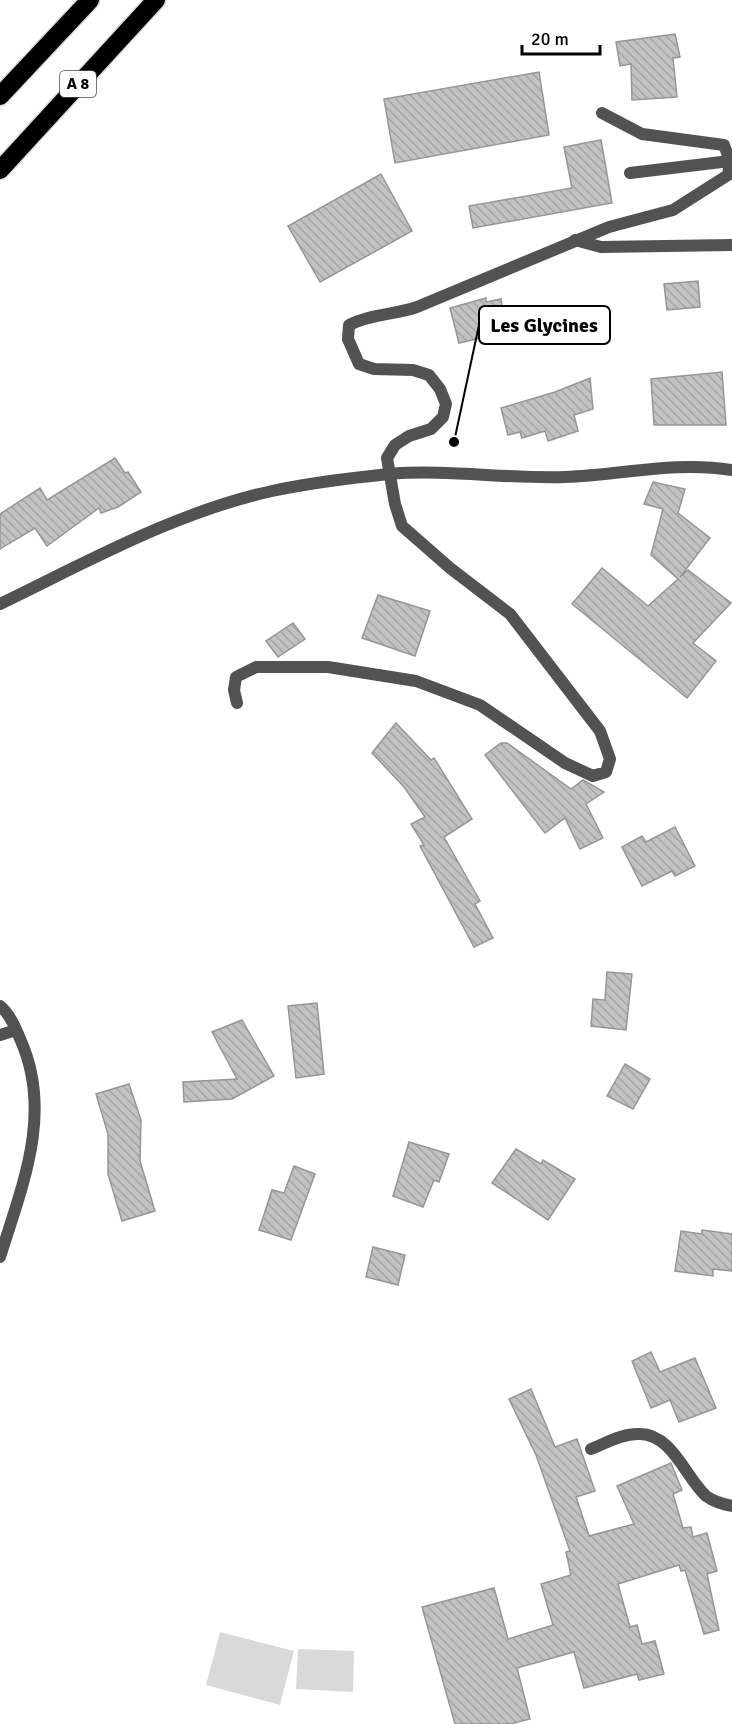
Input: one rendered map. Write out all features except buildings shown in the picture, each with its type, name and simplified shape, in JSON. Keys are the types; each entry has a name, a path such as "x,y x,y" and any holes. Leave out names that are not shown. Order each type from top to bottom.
{"highway":[{"name":"A 8","path":"0,96 90,0"},
{"name":"A 8","path":"0,170 156,0"}],"street":[{"path":"237,703 234,690 236,677 256,667 327,667 416,681 480,705 565,763 593,776 606,772 610,759 600,731 510,614 450,568 402,526 388,474 387,458 395,445 410,436 431,429 443,417 446,404 440,389 429,375 412,370 374,369 359,364 348,339 349,325 360,319 397,314 609,227 673,210 728,176 730,161 724,145 642,135 602,113"},
{"path":"630,173 730,161"},
{"path":"575,240 601,247 732,245"},
{"path":"0,604 116,548 214,508 272,491 388,474 431,472 569,477 659,466 705,465 732,470"},
{"path":"0,1006 16,1030 27,1055 34,1087 36,1117 31,1154 0,1257"},
{"path":"0,1035 16,1030"},
{"path":"591,1449 625,1436 642,1433 656,1438 677,1458 706,1495 716,1502 732,1506"}],"shaded area":[{"path":"220,1632 294,1651 280,1705 206,1685"},
{"path":"298,1649 354,1651 353,1692 296,1689"}],"place":[{"name":"Les Glycines","path":"454,442"}]}
